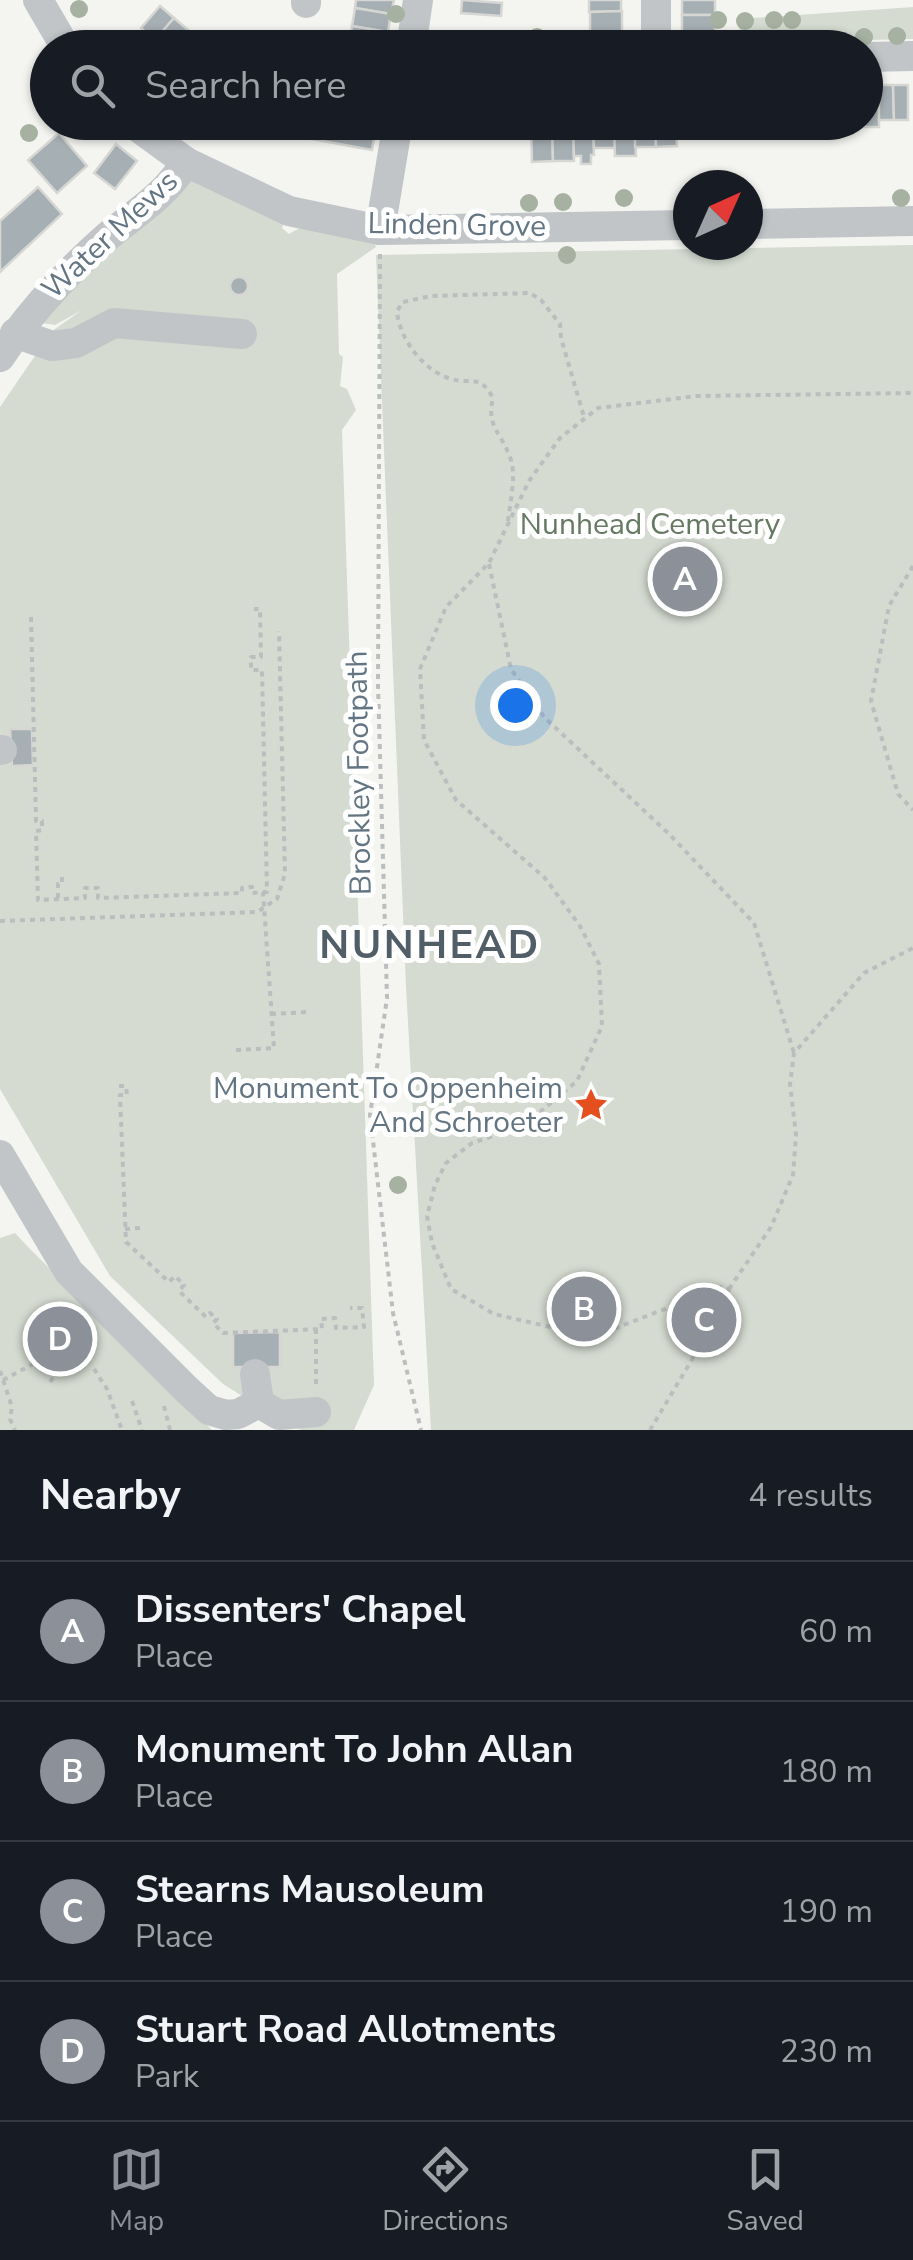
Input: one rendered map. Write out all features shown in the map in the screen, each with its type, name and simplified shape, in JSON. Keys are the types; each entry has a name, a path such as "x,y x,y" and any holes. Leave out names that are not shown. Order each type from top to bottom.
{"street":[{"path":"38,0 56,30"},
{"path":"413,30 418,0"},
{"path":"656,0 656,30"},
{"path":"883,56 913,56"},
{"name":"Linden Grove","path":"156,140 186,162 289,212 380,230 673,225"},
{"path":"380,230 395,140"},
{"name":"Water Mews","path":"8,345 54,285 159,197 186,162"},
{"path":"763,224 913,221"},
{"path":"8,345 76,343 114,323 242,334"},
{"path":"0,1155 69,1272 210,1410 238,1414 257,1389 279,1415 316,1398"}],"path":[{"name":"Brockley Footpath","path":"380,230 378,684 387,998 370,1115 393,1313 421,1430"},
{"path":"508,526 512,474 510,457 496,434 490,413 493,398 487,386 476,380 448,378 403,339 397,312 404,302 431,296 530,293 542,300 560,324 584,420"},
{"path":"729,1288 721,1286 611,1330 568,1330 494,1314 451,1289 432,1243 427,1216 434,1185 446,1163 472,1143 522,1128 577,1081 602,1026 599,964 580,926 544,878 456,800 424,740 420,669 446,608 489,563 529,481 560,438 598,408 697,396 913,392"},
{"path":"489,563 511,669 544,717 668,834 754,923 794,1053 790,1084 796,1135 793,1175 771,1227 729,1288 728,1298 650,1430"},
{"path":"913,566 888,606 870,700 898,794 913,810"},
{"path":"30,617 36,821 42,821 42,830 36,831 38,900 58,900 85,898 85,888 98,888 98,898 242,893 242,888 252,887 252,893 268,892 262,670 252,670 251,657 261,657 260,609 254,609"},
{"path":"0,921 256,912 277,899 285,874 279,630"},
{"path":"58,900 62,876"},
{"path":"236,1050 274,1048 262,892"},
{"path":"794,1053 864,973 913,948"},
{"path":"271,1014 308,1012"},
{"path":"120,1086 126,1086 126,1095 120,1096 126,1242 169,1282 176,1276 184,1285 179,1291 206,1317 210,1313 217,1319 213,1323 223,1332 316,1329 322,1328 321,1319 336,1318 336,1328 364,1327 362,1308 350,1308"},
{"path":"125,1229 140,1228"},
{"path":"56,1356 87,1327"},
{"path":"316,1329 316,1398"},
{"path":"2,1380 50,1355 56,1356"},
{"path":"50,1382 60,1368 56,1356"},
{"path":"94,1369 107,1388 122,1430"},
{"path":"0,1371 15,1430"},
{"path":"132,1401 142,1430"},
{"path":"0,1422 10,1419"}],"green space":[{"path":"913,7 913,39 883,40 883,30 740,30 740,19"},
{"path":"192,175 287,216 282,228 289,234 308,223 369,233 376,247 337,274 339,354 343,357 340,386 347,389 356,410 342,430 374,1385 354,1430 301,1430 223,1384 110,1276 0,1089 0,407 52,331 82,310 55,325 42,323 62,294"},
{"name":"Nunhead Cemetery","path":"913,245 913,1430 431,1430 406,987 376,255 673,249 673,260 763,260 763,248"},
{"path":"15,1233 212,1430 0,1430 0,1238"}],"building":[{"path":"356,0 394,0 391,14 355,8"},
{"path":"462,0 502,3 501,16 461,13"},
{"path":"589,0 621,0 621,11 589,12"},
{"path":"682,0 715,0 715,15 682,15"},
{"path":"160,6 174,18 164,30 141,28"},
{"path":"355,8 391,14 388,30 352,26"},
{"path":"622,11 622,30 590,30 590,12"},
{"path":"682,15 715,15 715,30 682,30"},
{"path":"174,18 188,30 164,30"},
{"path":"883,85 893,85 894,120 883,120"},
{"path":"893,85 908,85 908,120 894,120"},
{"path":"51,140 65,140 87,166 57,193 28,160"},
{"path":"317,140 374,140 372,150"},
{"path":"531,140 552,140 553,161 532,162"},
{"path":"552,140 573,140 574,161 553,161"},
{"path":"574,140 594,140 591,164 581,164 581,156 574,156"},
{"path":"594,140 615,140 615,148 594,148"},
{"path":"615,140 636,140 636,156 615,156"},
{"path":"635,140 656,140 656,147 635,147"},
{"path":"656,140 677,140 677,146 656,147"},
{"path":"116,144 137,161 115,189 94,173"},
{"path":"38,187 62,214 0,272 0,221"},
{"path":"239,277 246,279 246,293 239,295 232,293 230,286 232,279"},
{"path":"10,729 32,729 33,765 12,766"},
{"path":"280,1332 280,1367 233,1367 233,1333"}],"place":[{"name":"Dissenters' Chapel","path":"685,579"},
{"name":"Monument To Oppenheim And Schroeter","path":"591,1105"},
{"name":"Monument To John Allan","path":"584,1309"},
{"name":"Stearns Mausoleum","path":"704,1320"},
{"name":"Stuart Road Allotments","path":"60,1339"}],"district":[{"name":"NUNHEAD","path":"430,945"}]}
